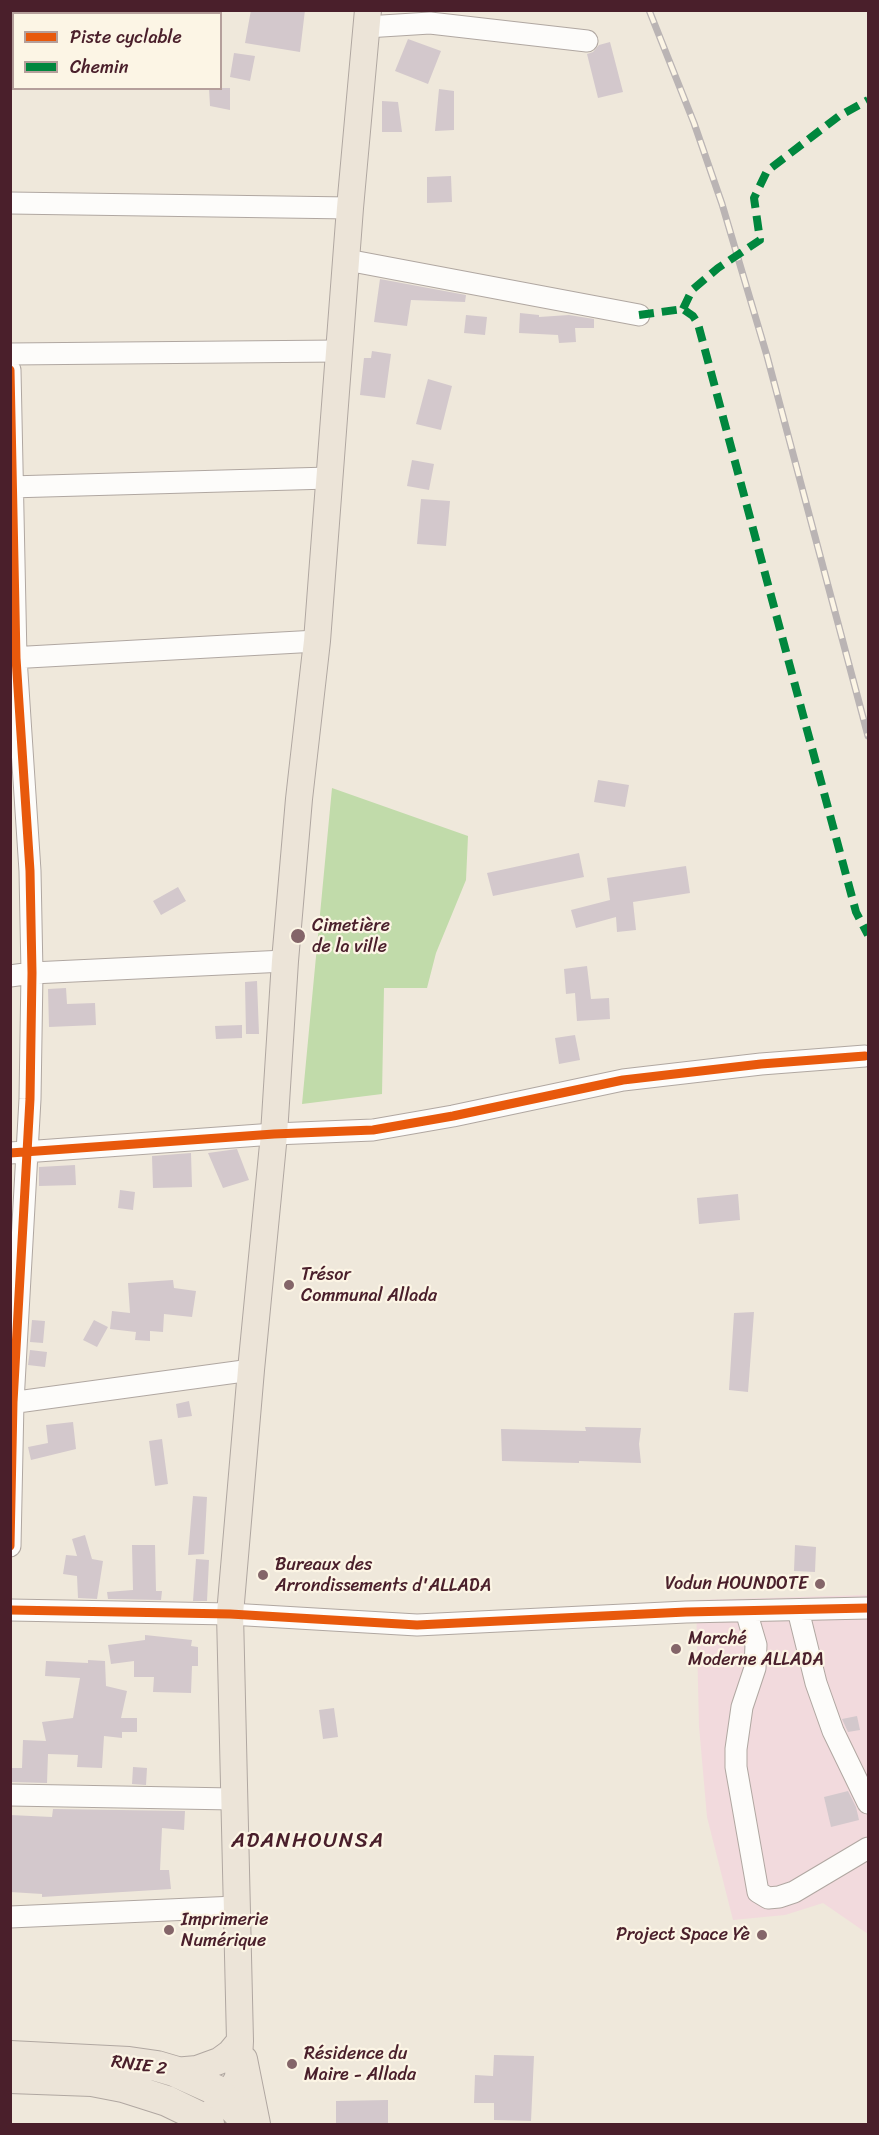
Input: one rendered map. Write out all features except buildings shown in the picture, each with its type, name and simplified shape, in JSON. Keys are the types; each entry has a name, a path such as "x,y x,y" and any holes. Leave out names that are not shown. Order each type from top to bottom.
{"highway":[{"name":"RNIE 2","path":"10,2056 129,2062 174,2071 218,2091 248,2124"},
{"name":"RNIE 2","path":"10,2078 92,2081 123,2087 167,2101 206,2122"}],"main road":[{"path":"206,2122 226,2099 238,2078 240,2041 230,1614 274,1134 285,961 299,799 317,641 350,208 367,19"},
{"path":"174,2071 197,2069 219,2061 230,2054 240,2041"},
{"path":"240,2041 257,2124"}],"street":[{"path":"367,19 430,23 587,41"},
{"path":"10,204 350,208"},
{"path":"347,260 639,315"},
{"path":"10,354 339,351"},
{"path":"10,370 13,658 30,871 32,973 19,1152 10,1546"},
{"path":"12,487 329,478"},
{"path":"13,658 317,641"},
{"path":"10,976 285,961"},
{"path":"19,1152 274,1134 373,1130 453,1116 623,1080 762,1064 865,1056"},
{"path":"12,1403 251,1370"},
{"path":"10,1610 230,1614 417,1625 686,1612 868,1608"},
{"path":"798,1610 816,1683 833,1731 868,1803"},
{"path":"746,1611 756,1645 755,1668 742,1707 736,1767 758,1892 768,1898 794,1892 868,1848"},
{"path":"10,1795 233,1799"},
{"path":"10,1917 236,1907"}],"shaded area":[{"path":"868,1595 868,1934 823,1903 785,1915 733,1920 707,1817 699,1726 696,1600"}],"green space":[{"path":"332,788 468,836 466,880 436,953 427,988 384,988 382,1094 302,1104"}],"railway":[{"path":"649,10 694,123 722,204 767,356 868,736"}],"marked path":[{"path":"683,309 692,290 718,268 760,240 754,198 767,171 839,116 868,100"},
{"path":"639,315 683,309 693,316 698,324 856,912 868,935"}],"cycle path":[{"path":"10,370 16,658 30,871 32,973 30,1099 13,1402 10,1546"},
{"path":"10,1153 274,1134 373,1130 453,1116 623,1080 761,1064 865,1056"},
{"path":"10,1610 230,1614 417,1625 686,1612 868,1608"}],"place":[{"name":"Cimetière de la ville","path":"298,936"},
{"name":"Trésor Communal Allada","path":"289,1285"},
{"name":"Bureaux des Arrondissements d'ALLADA","path":"263,1575"},
{"name":"Vodun HOUNDOTE","path":"820,1584"},
{"name":"Marché Moderne ALLADA","path":"676,1649"},
{"name":"Imprimerie Numérique","path":"169,1930"},
{"name":"Project Space Yè","path":"762,1935"},
{"name":"Résidence du Maire - Allada","path":"292,2064"}],"district":[{"name":"ADANHOUNSA","path":"308,1842"}]}
